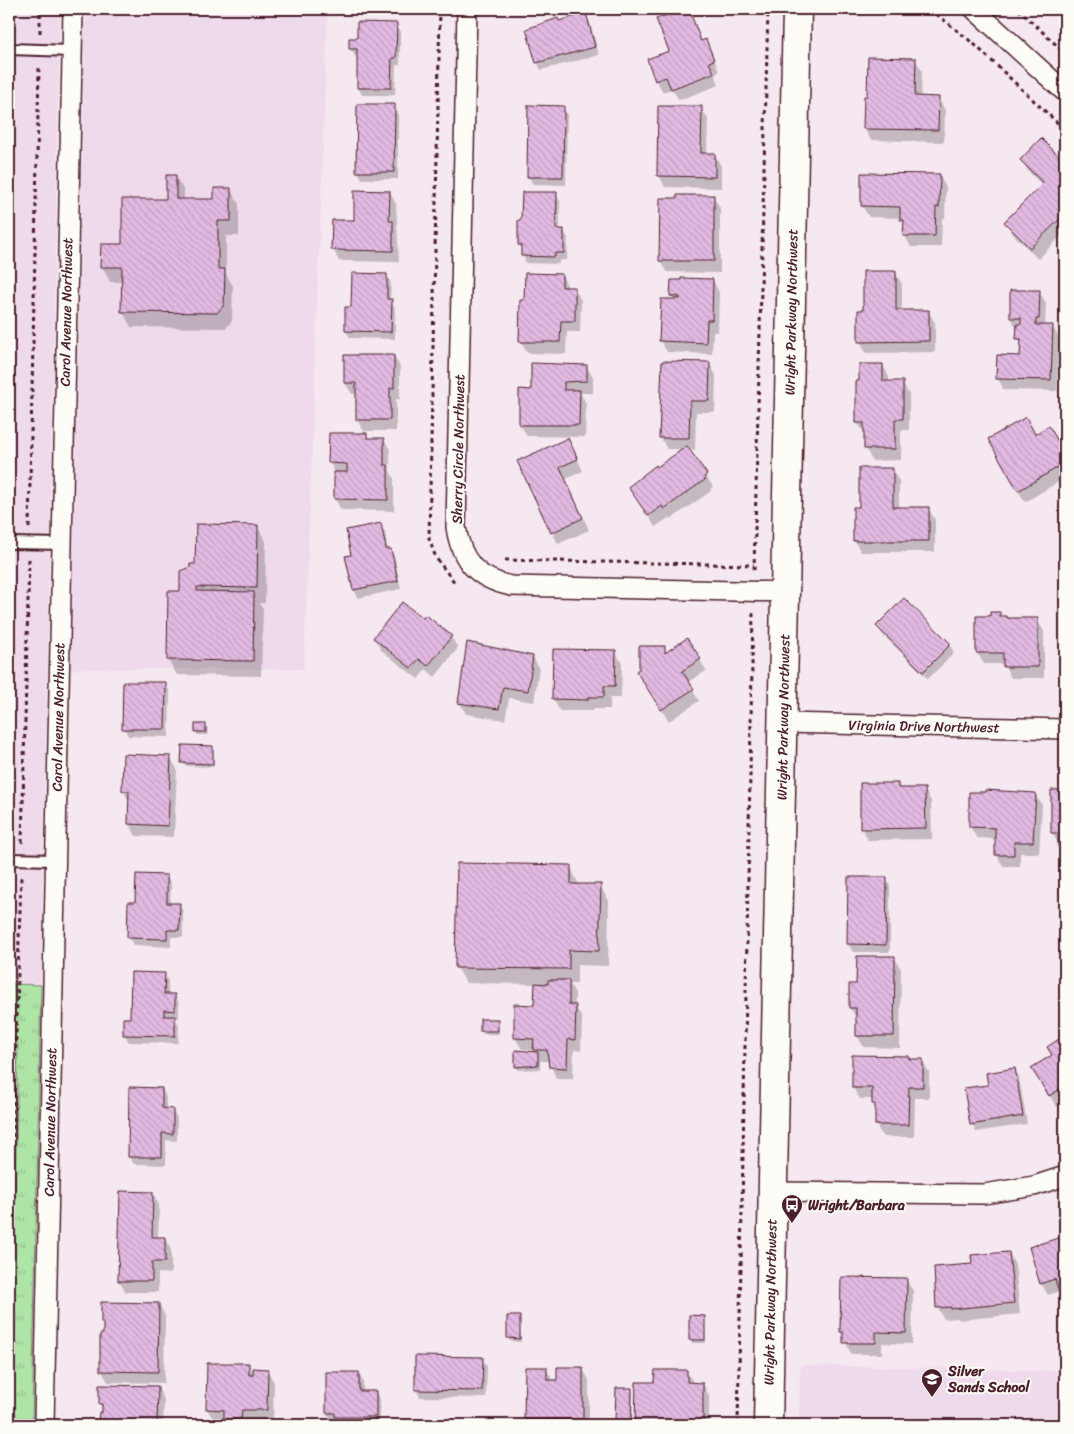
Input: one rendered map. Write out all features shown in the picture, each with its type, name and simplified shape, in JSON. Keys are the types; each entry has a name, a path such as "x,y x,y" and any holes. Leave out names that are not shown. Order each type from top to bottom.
{"street":[{"name":"Carol Avenue Northwest","path":"44,1425 73,9"},
{"name":"Sherry Circle Northwest","path":"468,9 456,527 463,554 485,578 511,586 785,592"},
{"name":"Wright Parkway Northwest","path":"768,1425 796,9"},
{"path":"974,9 1065,92"},
{"name":"Virginia Drive Northwest","path":"782,723 1065,729"},
{"path":"773,1192 984,1194 1034,1186 1065,1176"}],"lane":[{"path":"9,49 72,50"},
{"path":"9,543 62,544"},
{"path":"9,858 55,860"}],"path":[{"path":"9,1257 22,859 40,9"},
{"path":"440,9 429,532 436,558 458,586"},
{"path":"738,1425 754,565 768,9"},
{"path":"930,9 974,44 1065,130"},
{"path":"1018,9 1065,53"},
{"path":"500,559 515,562 754,565"},
{"path":"744,612 753,613"}],"shaded area":[{"path":"9,9 60,9 41,985 9,984"},
{"path":"85,9 328,9 304,669 71,669"},
{"name":"Silver Sands School","path":"800,1365 1065,1371 1065,1425 799,1425"}],"green space":[{"path":"9,984 41,985 32,1425 10,1425 18,1046 9,1034"}],"building":[{"path":"683,9 689,9 701,41 706,39 714,60 709,62 714,73 671,89 666,77 655,81 647,59 669,51 656,19"},
{"path":"586,13 595,47 536,63 526,29 558,18 559,21"},
{"path":"357,22 397,23 396,58 392,58 391,88 357,88 357,49 349,49 349,38 357,38"},
{"path":"868,57 916,58 915,96 939,97 938,130 863,129 864,96 867,96"},
{"path":"357,104 395,104 394,172 356,172"},
{"path":"528,105 564,106 563,177 527,177"},
{"path":"658,106 702,106 701,153 715,153 715,177 657,176"},
{"path":"1041,138 1065,162 1065,214 1030,248 1004,222 1043,183 1020,160"},
{"path":"861,173 940,174 939,207 936,207 935,236 903,236 904,220 900,220 900,207 861,206"},
{"path":"166,175 176,175 176,199 214,199 214,188 231,188 231,221 218,221 218,269 225,269 224,305 217,313 121,312 122,267 100,267 101,244 122,244 122,199 166,199"},
{"path":"354,190 390,191 389,221 393,221 393,251 331,250 332,220 354,220"},
{"path":"522,192 557,192 556,229 564,229 564,253 555,253 555,257 521,256 521,245 518,245 518,220 521,220"},
{"path":"677,195 714,195 714,261 659,261 660,198 677,198"},
{"path":"863,271 896,271 896,310 929,310 929,341 858,342 858,310 863,310"},
{"path":"352,273 387,274 387,299 392,299 391,332 345,331 345,307 351,307"},
{"path":"525,273 562,274 562,287 575,287 575,321 561,321 560,342 519,342 520,300 524,300"},
{"path":"681,278 713,279 712,320 707,320 706,343 659,341 661,299 680,299 680,297 670,296 671,280 681,280"},
{"path":"1010,290 1040,290 1039,319 1036,319 1036,325 1053,325 1051,380 996,379 997,355 1020,356 1021,339 1016,339 1017,324 1021,324 1021,318 1010,318"},
{"path":"344,355 394,355 394,388 390,388 390,420 356,420 356,383 344,383"},
{"path":"662,361 710,362 709,401 690,401 689,438 659,438"},
{"path":"531,363 587,365 587,381 564,382 564,390 580,390 579,425 519,425 519,389 531,390"},
{"path":"859,364 883,364 883,381 903,381 903,419 895,419 895,449 864,449 864,423 856,423 856,381 859,381"},
{"path":"1026,417 1035,434 1049,426 1065,453 1065,463 1018,491 988,439"},
{"path":"329,433 367,433 367,438 384,438 384,465 388,465 388,500 334,499 334,472 347,472 347,464 328,463"},
{"path":"568,438 578,459 560,467 583,518 551,533 517,461"},
{"path":"687,446 707,474 704,477 706,479 664,509 662,506 648,516 628,487 656,465 657,467"},
{"path":"859,468 893,468 893,507 929,507 929,541 853,541 853,507 859,507"},
{"path":"381,523 386,549 391,549 398,581 353,590 345,556 351,555 346,530"},
{"path":"196,524 258,525 257,588 197,587 197,591 254,592 253,661 167,660 168,591 180,591 180,571 190,567 190,564 195,564"},
{"path":"904,598 951,644 923,672 876,626"},
{"path":"402,602 423,618 426,615 452,636 428,666 419,659 411,668 373,638"},
{"path":"990,612 1000,612 1000,616 1007,616 1007,618 1038,618 1038,667 1003,667 1003,653 976,653 976,616 990,616"},
{"path":"687,638 701,659 682,671 694,689 661,710 636,671 639,669 639,646 665,646 665,653"},
{"path":"467,642 533,656 528,691 503,687 499,709 458,703"},
{"path":"553,649 616,650 615,686 604,686 604,697 588,697 588,700 552,699"},
{"path":"123,682 166,682 165,729 122,729"},
{"path":"195,724 206,724 206,732 195,732"},
{"path":"182,745 213,746 213,764 181,763"},
{"path":"123,754 171,756 168,826 128,824 129,791 122,791"},
{"path":"860,783 898,783 898,788 925,788 926,828 860,829"},
{"path":"985,790 1036,793 1033,842 1014,842 1014,855 995,855 995,828 969,827 969,792 985,792"},
{"path":"1051,790 1065,790 1065,847 1058,847 1058,833 1051,833"},
{"path":"457,863 571,865 571,884 601,884 599,951 569,950 569,969 455,968"},
{"path":"136,874 167,875 167,903 180,903 179,930 167,930 167,939 127,938 128,902 135,902"},
{"path":"848,877 887,877 886,945 847,944"},
{"path":"857,956 895,956 894,1036 856,1036 856,1008 849,1008 849,984 856,984"},
{"path":"131,972 165,973 164,994 175,994 175,1011 164,1010 164,1016 175,1016 175,1036 123,1035 123,1018 130,1018"},
{"path":"548,980 569,980 569,1005 576,1005 575,1040 568,1039 567,1068 549,1067 547,1050 533,1050 534,1039 514,1038 514,1004 534,1005 535,983 548,984"},
{"path":"480,1019 498,1019 498,1031 480,1031"},
{"path":"1065,1035 1065,1086 1049,1096 1031,1068 1052,1055 1047,1047"},
{"path":"515,1050 538,1052 538,1065 515,1067"},
{"path":"852,1055 909,1056 909,1059 923,1059 923,1087 909,1087 908,1125 875,1125 875,1104 872,1104 872,1088 852,1088"},
{"path":"1015,1068 1023,1116 970,1125 964,1088 988,1085 986,1073"},
{"path":"129,1087 162,1088 162,1108 173,1109 173,1134 162,1133 162,1157 128,1157"},
{"path":"120,1191 153,1192 152,1237 165,1237 165,1262 152,1262 152,1281 118,1281"},
{"path":"1065,1236 1065,1299 1061,1300 1055,1279 1040,1284 1029,1247"},
{"path":"1009,1252 1014,1303 951,1309 951,1307 936,1308 934,1267 972,1264 971,1255"},
{"path":"841,1277 907,1278 906,1333 876,1332 876,1343 843,1343 843,1332 840,1332"},
{"path":"101,1302 159,1303 158,1372 100,1371 100,1334 103,1334"},
{"path":"689,1315 705,1316 705,1340 689,1340"},
{"path":"507,1316 520,1316 520,1339 507,1338"},
{"path":"415,1356 483,1357 482,1391 415,1390"},
{"path":"207,1363 249,1363 249,1375 253,1375 253,1368 268,1369 267,1410 242,1410 241,1419 224,1419 224,1410 206,1409"},
{"path":"525,1367 547,1367 547,1380 557,1380 557,1367 583,1367 583,1419 524,1419"},
{"path":"655,1370 687,1370 687,1382 703,1383 703,1425 635,1425 636,1382 654,1382"},
{"path":"326,1372 359,1372 359,1391 376,1391 376,1417 335,1417 335,1413 326,1413"},
{"path":"99,1385 158,1386 157,1425 98,1425 99,1412 102,1412 102,1404 99,1404"},
{"path":"616,1388 632,1388 631,1422 615,1422"}],"place":[{"name":"Wright/Barbara","path":"792,1224"},
{"name":"Silver Sands School","path":"932,1398"}]}
